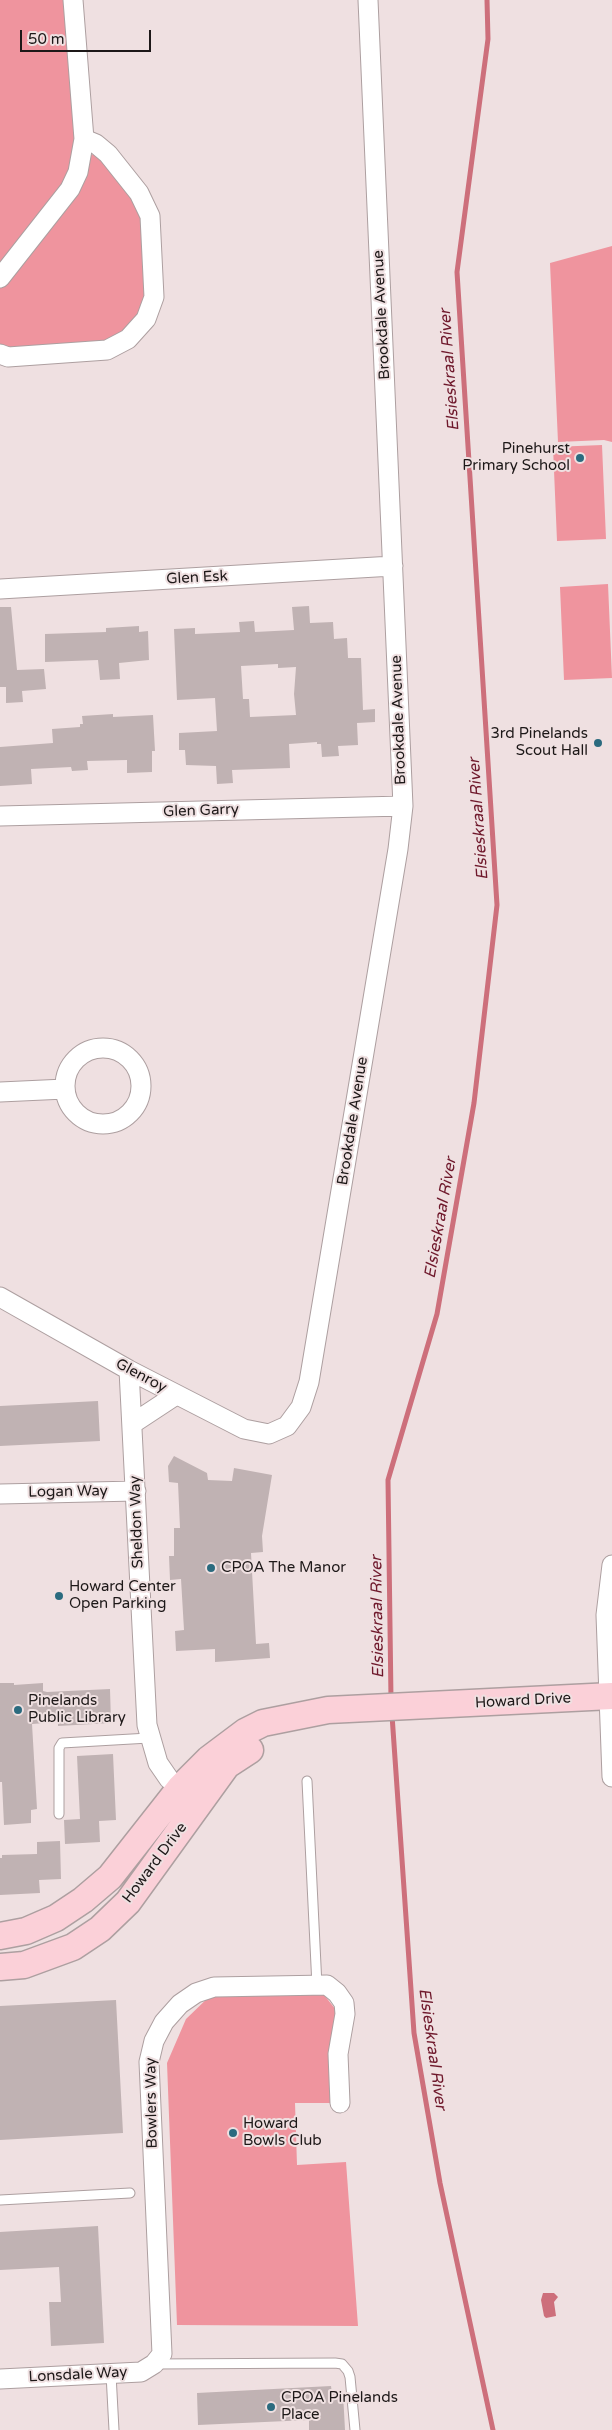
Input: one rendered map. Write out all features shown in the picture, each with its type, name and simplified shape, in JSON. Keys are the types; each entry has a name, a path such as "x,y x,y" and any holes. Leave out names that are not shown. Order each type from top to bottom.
{"street":[{"path":"0,278 70,189 78,172 84,139 73,0"},
{"name":"Brookdale Avenue","path":"287,1426 301,1407 310,1382 398,849 403,806 368,0"},
{"path":"0,354 8,357 106,350 128,339 146,319 154,296 150,216 139,193 108,154 96,144 84,139"},
{"name":"Glen Esk","path":"0,589 393,566"},
{"name":"Glen Garry","path":"0,816 403,806"},
{"path":"100,1048 113,1049 127,1056 138,1069 142,1084 141,1096 127,1117 112,1124 97,1125 80,1118 68,1104 65,1089 66,1074 74,1062 85,1053 100,1048"},
{"path":"0,1092 65,1089"},
{"name":"Glenroy","path":"0,1297 129,1370 244,1429 269,1434 287,1426"},
{"name":"Sheldon Way","path":"129,1370 136,1490 143,1680 149,1738 158,1763 169,1779 190,1796"},
{"path":"132,1424 176,1395"},
{"name":"Logan Way","path":"0,1494 136,1490"},
{"path":"612,1565 606,1615 612,1777"},
{"name":"Howard Drive","path":"0,1967 24,1965 73,1947 100,1929 128,1902 190,1796 209,1759 245,1732 263,1723 328,1710 610,1696"},
{"name":"Howard Drive","path":"0,1936 26,1931 56,1918 83,1900 110,1877 190,1796"},
{"name":"Bowlers Way","path":"154,2364 162,2354 148,2062 154,2041 164,2022 180,2004 196,1994 214,1987 327,1985 337,1993 344,2003 345,2014 338,2054 340,2103"},
{"name":"Lonsdale Way","path":"0,2379 141,2372 154,2364"}],"lane":[{"path":"59,1814 59,1748 62,1744 149,1738"},
{"path":"307,1781 317,1986"},
{"path":"0,2200 130,2193"},
{"path":"154,2364 342,2364 348,2370 350,2377 354,2430"},
{"path":"112,2374 114,2430"}],"shaded area":[{"path":"0,0 67,0 77,149 64,184 0,265"},
{"path":"98,154 142,204 145,302 127,332 109,344 0,350 0,286 89,156"},
{"path":"612,246 612,442 604,440 558,442 550,263"},
{"path":"602,445 606,539 557,541 553,447"},
{"path":"608,584 612,678 564,680 560,587"},
{"name":"Howard Bowls Club","path":"321,1991 336,2010 333,2103 295,2103 297,2165 346,2162 358,2326 177,2325 167,2063 186,2019 213,1993"},
{"path":"543,2293 554,2293 558,2297 554,2302 556,2316 546,2318 544,2316 541,2300"}],"building":[{"path":"309,606 310,623 333,622 334,639 347,638 348,658 361,658 363,710 375,709 375,722 357,723 358,745 338,746 339,756 322,757 321,744 317,744 317,742 289,744 290,768 232,770 233,783 217,784 216,766 186,765 185,750 179,750 179,733 217,731 215,698 177,700 174,629 195,628 195,634 240,632 239,622 254,621 255,632 294,630 292,607","holes":["278,664 278,668 296,667 294,694 296,715 250,717 249,699 243,699 241,666"]},
{"path":"0,607 11,607 17,670 44,669 46,689 22,691 23,702 6,703 6,687 0,687"},
{"path":"139,626 139,632 148,631 149,660 119,663 120,679 100,680 98,660 45,662 45,634 106,632 106,628"},
{"path":"113,714 113,717 153,715 155,751 152,751 152,772 127,773 127,760 87,761 88,770 72,771 71,767 31,769 32,784 0,786 0,747 53,743 52,729 80,727 80,724 83,724 82,716"},
{"path":"98,1401 100,1441 0,1446 0,1406"},
{"name":"CPOA The Manor","path":"174,1456 207,1473 208,1480 232,1481 234,1468 272,1475 262,1536 263,1552 251,1553 256,1644 269,1643 270,1658 215,1662 215,1649 176,1651 175,1631 184,1630 181,1579 170,1580 169,1556 174,1556 174,1528 180,1528 178,1483 169,1482 168,1466"},
{"path":"0,1683 14,1683 14,1685 43,1683 43,1691 47,1692 110,1689 111,1723 58,1726 58,1722 32,1724 37,1809 31,1810 31,1823 4,1825 2,1782 0,1782"},
{"path":"113,1754 116,1820 99,1821 100,1842 65,1844 64,1820 80,1819 77,1756"},
{"path":"60,1841 61,1879 39,1880 40,1893 0,1895 0,1858 2,1858 2,1855 37,1854 37,1842"},
{"path":"116,2000 123,2133 0,2140 0,2006"},
{"path":"98,2226 104,2343 51,2346 49,2302 61,2302 59,2267 0,2270 0,2232"},
{"name":"CPOA Pinelands Place","path":"331,2386 332,2394 343,2393 345,2430 309,2430 309,2420 198,2425 197,2393"}],"waterway":[{"name":"Elsieskraal River","path":"391,1699 388,1480 437,1314 474,1103 497,905 457,272 488,39 487,0"},
{"name":"Elsieskraal River","path":"392,1715 414,2033 440,2183 493,2430"}],"place":[{"name":"Pinehurst Primary School","path":"580,458"},
{"name":"3rd Pinelands Scout Hall","path":"598,743"},
{"name":"CPOA The Manor","path":"211,1568"},
{"name":"Howard Center Open Parking","path":"59,1596"},
{"name":"Pinelands Public Library","path":"18,1710"},
{"name":"Howard Bowls Club","path":"233,2133"},
{"name":"CPOA Pinelands Place","path":"271,2407"}]}
